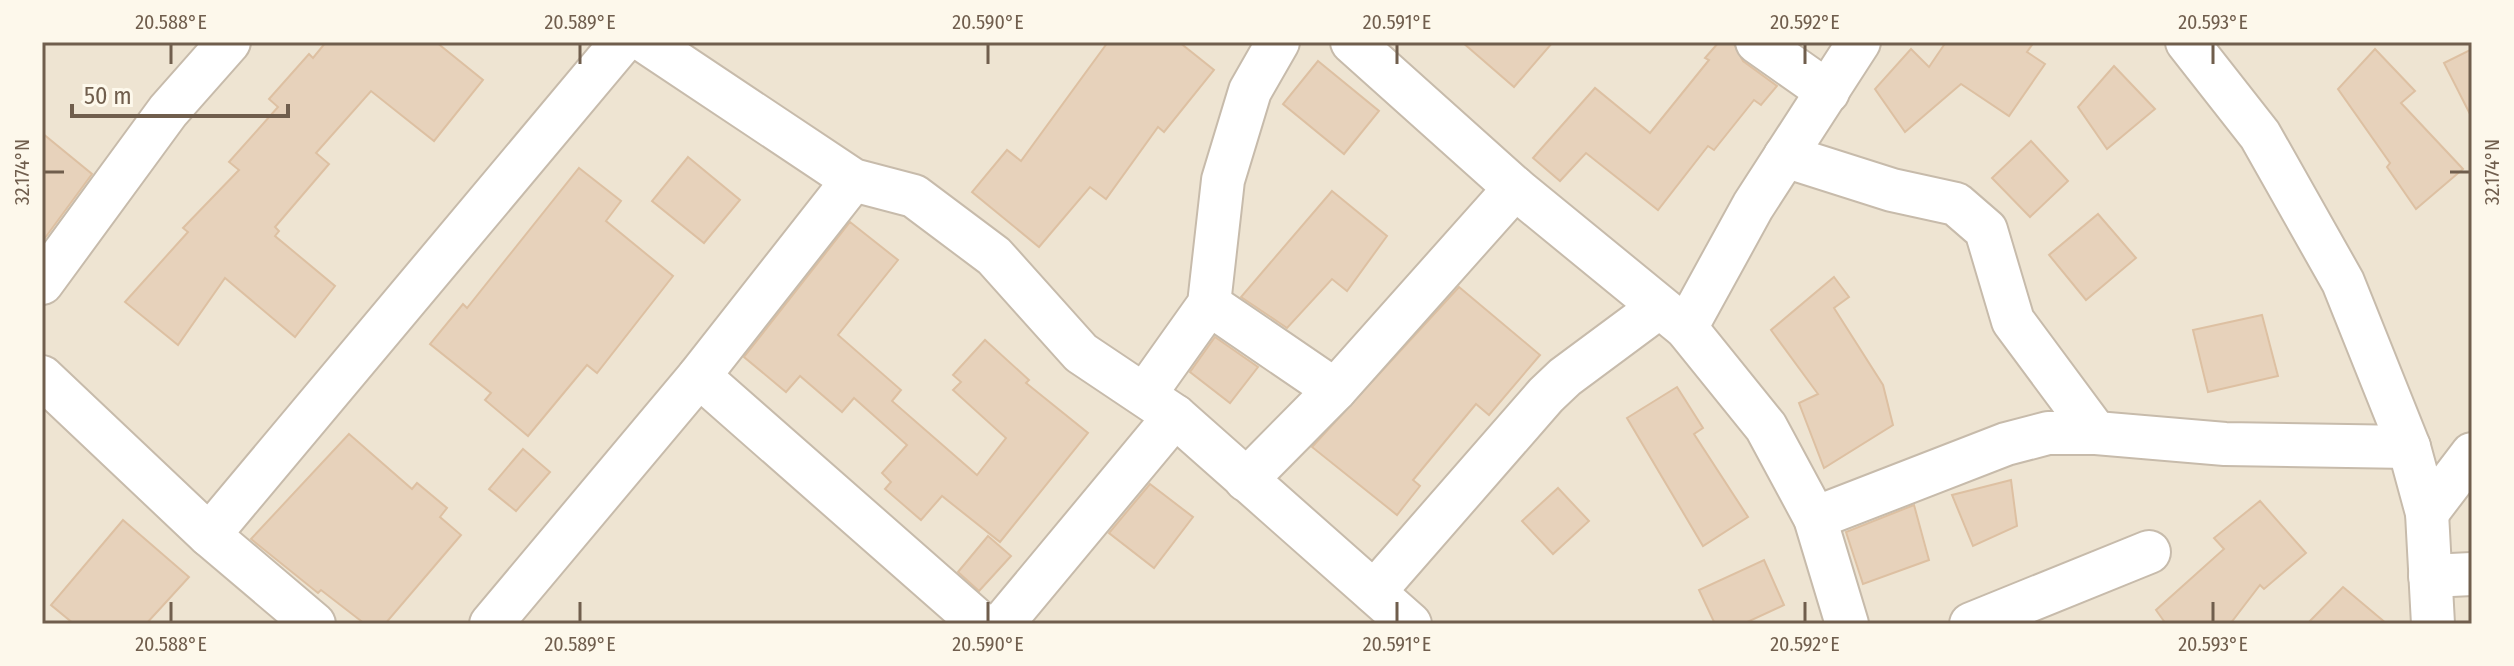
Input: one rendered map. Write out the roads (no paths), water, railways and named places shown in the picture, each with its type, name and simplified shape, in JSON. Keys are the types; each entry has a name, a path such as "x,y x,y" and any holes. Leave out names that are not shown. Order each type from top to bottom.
{"street":[{"path":"42,283 168,111 229,42"},
{"path":"209,535 622,42"},
{"path":"646,42 853,180 914,196 994,256 1081,353 1160,405 1410,624"},
{"path":"1025,616 1160,405 1209,304 1223,180 1250,91 1278,42"},
{"path":"1352,42 1515,188 1672,318 1766,427 1815,518 1847,624"},
{"path":"1757,42 1828,92"},
{"path":"1374,592 1555,386 1672,318 1753,206 1859,42"},
{"path":"2187,42 2260,135 2343,282 2409,447 2427,513 2433,624"},
{"path":"1785,156 1892,190 1956,204 1986,230 2013,321 2096,433"},
{"path":"491,624 699,376 853,180"},
{"path":"1246,480 1335,390 1515,188"},
{"path":"1209,304 1335,390"},
{"path":"699,376 981,624"},
{"path":"42,377 209,535 314,624"},
{"path":"1815,518 2006,444 2048,433 2096,433 2225,444 2409,447"},
{"path":"2427,513 2472,454"},
{"path":"1971,624 2149,552"},
{"path":"2430,576 2472,574"}]}
